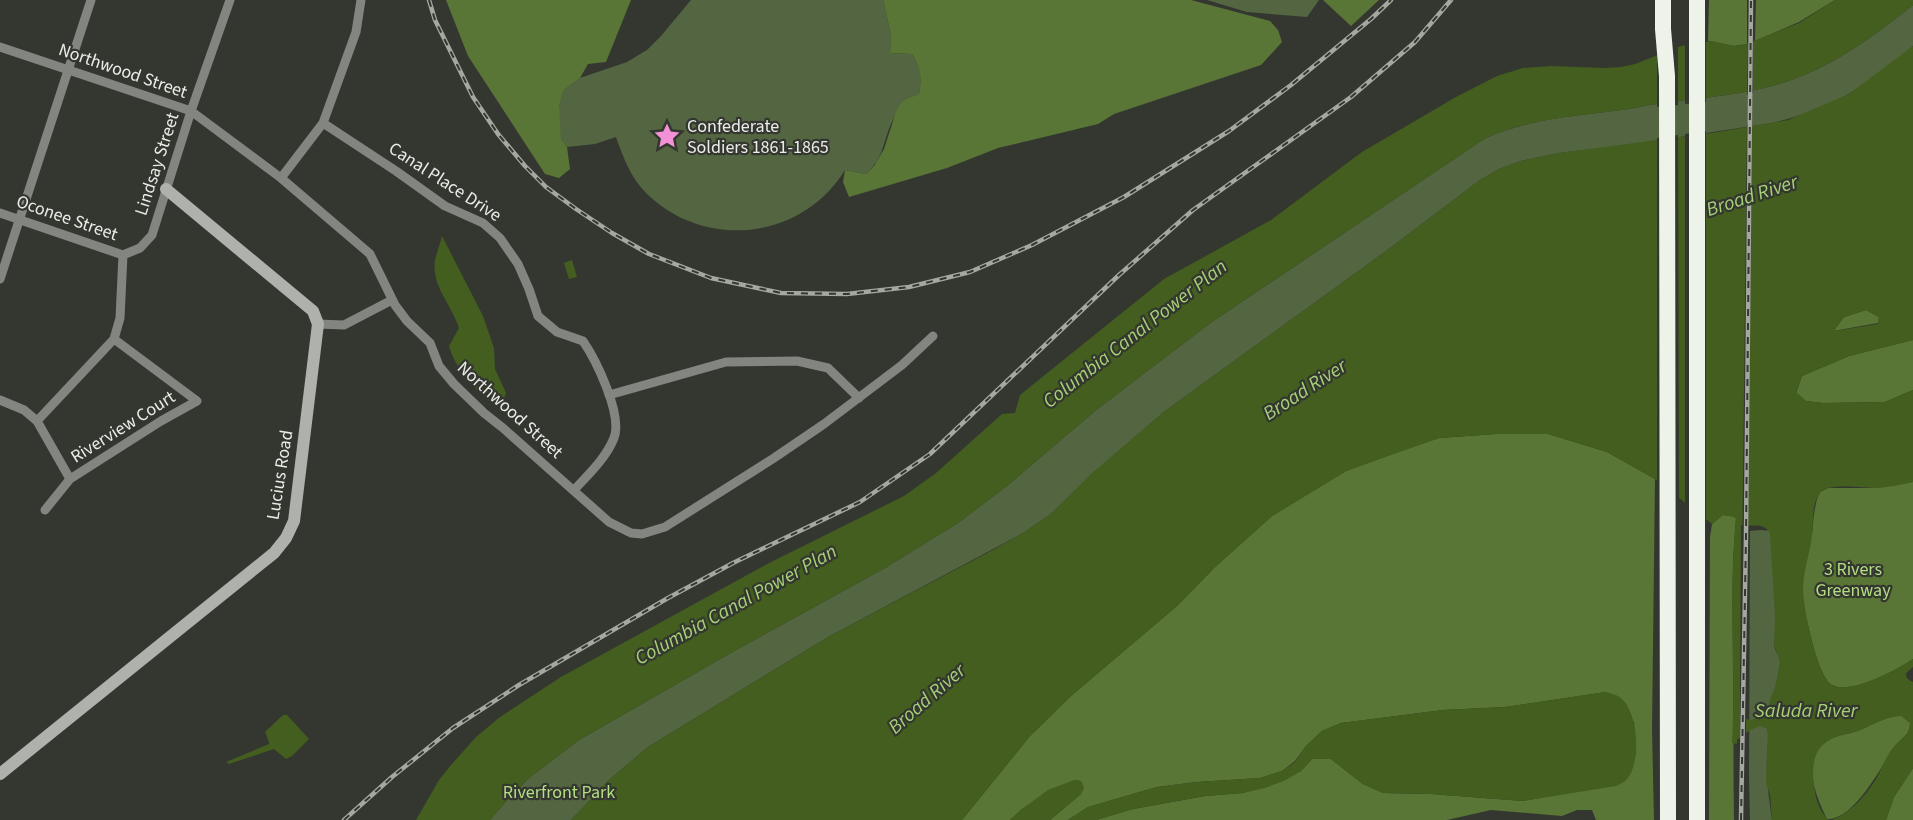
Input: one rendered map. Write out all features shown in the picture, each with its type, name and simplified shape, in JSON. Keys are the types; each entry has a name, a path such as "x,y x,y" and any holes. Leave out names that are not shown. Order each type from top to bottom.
{"highway":[{"path":"1663,0 1668,29"},
{"path":"1668,820 1667,76 1668,29 1674,0"},
{"path":"1697,0 1697,820"}],"street":[{"path":"0,279 91,0"},
{"name":"Lindsay Street","path":"123,255 140,248 152,236 191,111 230,0"},
{"path":"281,178 323,123 356,32 361,0"},
{"name":"Northwood Street","path":"0,46 191,111 281,178 370,254 392,300 407,321 430,343 439,366 454,384 609,522 631,533 642,534 665,527 774,458 860,398 902,365 933,336"},
{"name":"Canal Place Drive","path":"323,123 445,206 483,223 500,238 518,264 538,315 557,332 584,341 603,375 616,424 615,437 598,465 574,490"},
{"path":"166,189 312,311 318,324 344,325 392,300"},
{"name":"Oconee Street","path":"0,213 123,255"},
{"path":"0,400 24,410 37,421 114,339 120,318 123,255"},
{"name":"Lucius Road","path":"0,774 274,553 286,538 296,511 318,324"},
{"name":"Riverview Court","path":"45,510 70,479 197,401 114,339"},
{"path":"609,395 726,362 797,361 828,368 860,398"},
{"name":"Riverview Court","path":"37,421 70,479"}],"green space":[{"path":"446,0 631,0 606,62 588,64 580,78 564,90 559,106 561,139 567,147 570,169 559,178 545,174 468,56"},
{"path":"691,0 883,0 891,35 890,53 912,54 918,64 921,82 919,94 905,99 901,105 872,168 866,174 845,170 827,193 804,211 779,223 752,230 724,230 696,224 670,212 646,193 632,174 616,137 595,144 567,147 561,139 559,122 559,106 564,90 580,78 627,62 647,50"},
{"path":"883,0 1191,0 1270,21 1278,30 1282,42 1261,65 1114,114 1098,124 998,148 947,168 849,197 843,182 845,170 866,174 874,166 884,149 897,109 905,99 919,94 920,73 912,54 890,53 891,35"},
{"path":"1207,0 1319,0 1307,17 1247,12"},
{"path":"1323,0 1379,0 1351,26"},
{"path":"1709,0 1747,0 1747,44 1734,46 1708,41"},
{"path":"1756,0 1835,0 1799,22 1755,41"},
{"name":"Riverfront Park","path":"1913,5 1913,46 1866,83 1841,98 1802,115 1772,123 1559,153 1521,161 1499,169 1480,180 1165,411 1093,473 1051,514 1023,533 828,637 648,747 609,780 571,820 490,820 529,778 579,740 885,568 958,523 1007,486 1095,411 1209,324 1484,139 1517,127 1552,119 1727,95 1783,83 1817,69 1846,53"},
{"path":"1866,310 1879,317 1878,323 1833,331 1844,317"},
{"path":"1913,340 1913,390 1885,402 1823,403 1806,401 1796,393 1802,376 1849,356"},
{"path":"1496,434 1548,434 1607,452 1655,479 1652,729 1654,820 1596,820 1592,810 1577,810 1562,816 1491,810 1447,820 1096,820 1133,809 1205,796 1243,793 1301,771 1312,759 1331,759 1363,784 1383,793 1523,801 1562,794 1636,754 1634,722 1606,692 1505,707 1443,710 1341,723 1322,731 1306,746 1295,761 1282,771 1260,778 1157,787 1088,807 1068,820 1050,820 1081,794 1022,809 1010,820 962,820 1030,736 1071,696 1178,605 1215,567 1272,516 1346,471 1392,454 1439,438"},
{"name":"3 Rivers Greenway","path":"1913,482 1913,659 1809,627 1807,621 1774,640 1780,659 1780,669 1767,715 1767,772 1772,820 1750,820 1750,531 1812,534 1895,486"},
{"name":"3 Rivers Greenway","path":"1913,482 1913,659 1885,675 1862,684 1850,687 1832,685 1826,679 1816,656 1808,625 1803,589 1817,499 1820,492 1828,488 1877,488"},
{"path":"1723,515 1734,516 1736,519 1733,557 1734,820 1709,820 1710,537 1712,524"},
{"path":"1896,716 1902,716 1910,723 1908,732 1859,800 1838,817 1827,819 1813,778 1812,768 1818,749 1833,737 1857,731"},
{"path":"1913,768 1913,820 1886,820 1894,797"}],"water":[{"name":"Columbia Canal Power Plan","path":"1835,0 1913,0 1913,5 1846,53 1817,69 1783,83 1727,95 1552,119 1500,132 1484,139 1209,324 1095,411 1007,486 958,523 885,568 579,740 529,778 490,820 416,820 439,780 451,765 476,737 500,717 561,677 769,563 904,496 936,473 1002,414 1015,413 1020,395 1164,279 1271,220 1362,152 1456,97 1497,76 1523,68 1621,67 1681,46 1712,41 1734,46 1743,45 1799,23"},
{"path":"1913,46 1913,340 1849,356 1802,376 1796,392 1806,401 1823,403 1885,402 1913,390 1913,482 1877,488 1833,487 1822,491 1816,500 1803,582 1805,610 1816,656 1826,679 1832,685 1850,687 1862,684 1885,675 1913,659 1913,667 1906,673 1907,678 1913,682 1913,768 1894,797 1886,820 1831,820 1851,809 1872,785 1890,752 1910,728 1910,723 1902,716 1885,719 1858,731 1839,736 1828,741 1817,752 1813,767 1816,796 1824,815 1829,820 1772,820 1770,795 1766,783 1768,729 1760,726 1737,740 1737,744 1732,743 1733,575 1736,519 1734,517 1723,515 1712,524 1655,479 1607,452 1548,434 1496,434 1439,438 1346,471 1272,516 1215,567 1178,605 1071,696 1030,736 962,820 571,820 609,780 648,747 828,637 991,551 1051,514 1092,473 1165,411 1480,180 1499,169 1521,161 1559,153 1718,132 1788,120 1849,94","holes":["1866,310 1879,317 1878,324 1834,331 1844,317","1741,525 1761,526 1770,533 1775,616 1774,645 1780,662 1775,688 1770,699 1769,713 1767,716 1750,720 1740,717"]},
{"path":"442,236 483,316 494,348 495,369 506,393 504,398 492,403 466,378 449,346 459,328 436,278 435,260"},
{"path":"572,260 577,277 569,279 564,263"},
{"path":"1606,692 1623,700 1635,727 1636,750 1632,770 1627,779 1616,786 1523,801 1383,793 1363,784 1331,759 1312,759 1301,771 1265,788 1133,809 1096,820 1068,820 1088,807 1157,787 1260,778 1282,771 1295,762 1306,746 1322,731 1341,723 1443,710 1505,707"},
{"path":"283,715 287,715 309,739 292,756 286,759 274,749 229,764 226,762 269,744 265,732"},
{"path":"1074,780 1082,782 1084,788 1081,794 1050,820 1010,820 1048,790"}],"pier":[{"path":"1706,38 1706,102 1685,104 1685,42"},
{"path":"1753,38 1753,93 1747,95 1748,40"},
{"path":"1678,44 1678,105 1657,107 1657,52"},
{"path":"1747,124 1752,124 1748,529 1744,528 1743,715 1746,716 1746,737 1740,742"},
{"path":"1706,131 1706,523 1685,506 1685,134"},
{"path":"1678,135 1679,501 1657,484 1657,138"}],"railway":[{"path":"429,0 435,20 473,97 498,134 546,187 576,209 649,254 711,278 781,293 847,294 909,287 970,272 1032,245 1124,197 1229,131 1291,85 1391,0"},
{"path":"344,820 392,777 453,728 519,685 733,563 860,502 930,454 1119,275 1193,210 1351,97 1415,42 1451,0"},
{"path":"1741,820 1751,0"}],"place":[{"name":"Confederate Soldiers 1861-1865","path":"667,136"}],"water label":[{"name":"Broad River","path":"1752,196"},
{"name":"Broad River","path":"1305,390"},
{"name":"Broad River","path":"927,699"},
{"name":"Saluda River","path":"1806,711"}]}
